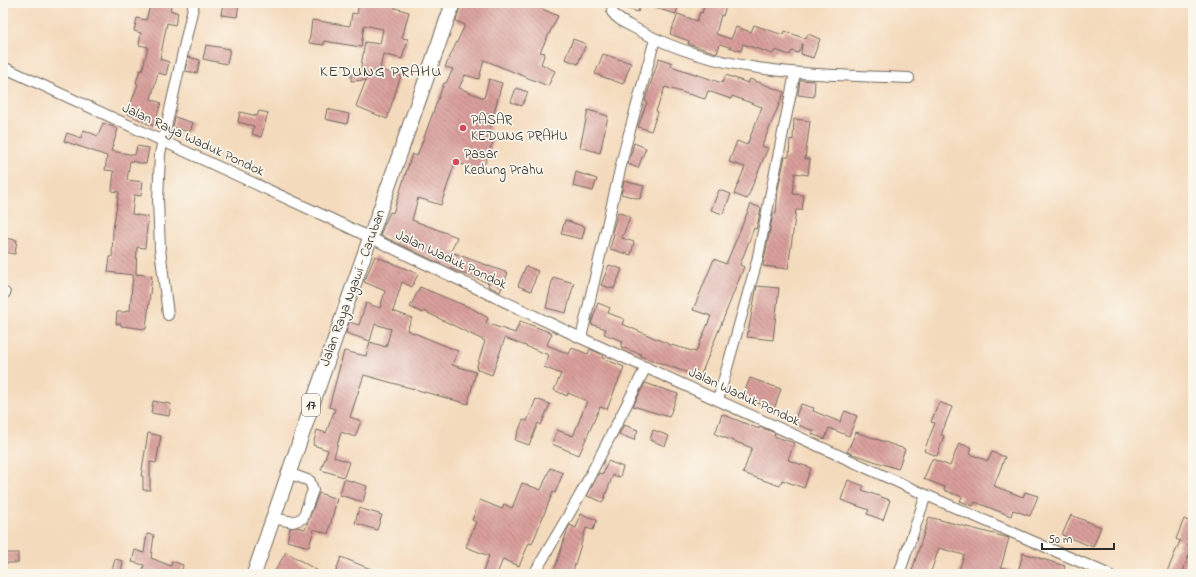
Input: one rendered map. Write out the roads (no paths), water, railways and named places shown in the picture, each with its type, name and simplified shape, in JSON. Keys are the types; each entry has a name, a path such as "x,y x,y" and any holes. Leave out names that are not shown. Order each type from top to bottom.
{"highway":[{"name":"Jalan Raya Ngawi - Caruban","path":"254,574 343,312 371,238 453,3"}],"street":[{"path":"168,315 160,249 158,200 162,141 194,3"},
{"path":"613,3 612,12 617,18 655,39 738,66 795,73 909,78"},
{"path":"581,338 625,148 655,39"},
{"name":"Jalan Raya Waduk Pondok","path":"3,67 371,238"},
{"path":"718,400 757,261 795,73"},
{"name":"Jalan Waduk Pondok","path":"371,238 581,338 926,495 1107,574"},
{"path":"534,574 579,497 646,367"},
{"path":"273,518 293,522 303,518 313,490 310,481 288,473"},
{"path":"899,574 926,495"}],"place":[{"name":"PASAR KEDUNG PRAHU","path":"463,128"},
{"name":"Pasar Kedung Prahu","path":"456,162"}],"district":[{"name":"KEDUNG PRAHU","path":"381,72"}]}
